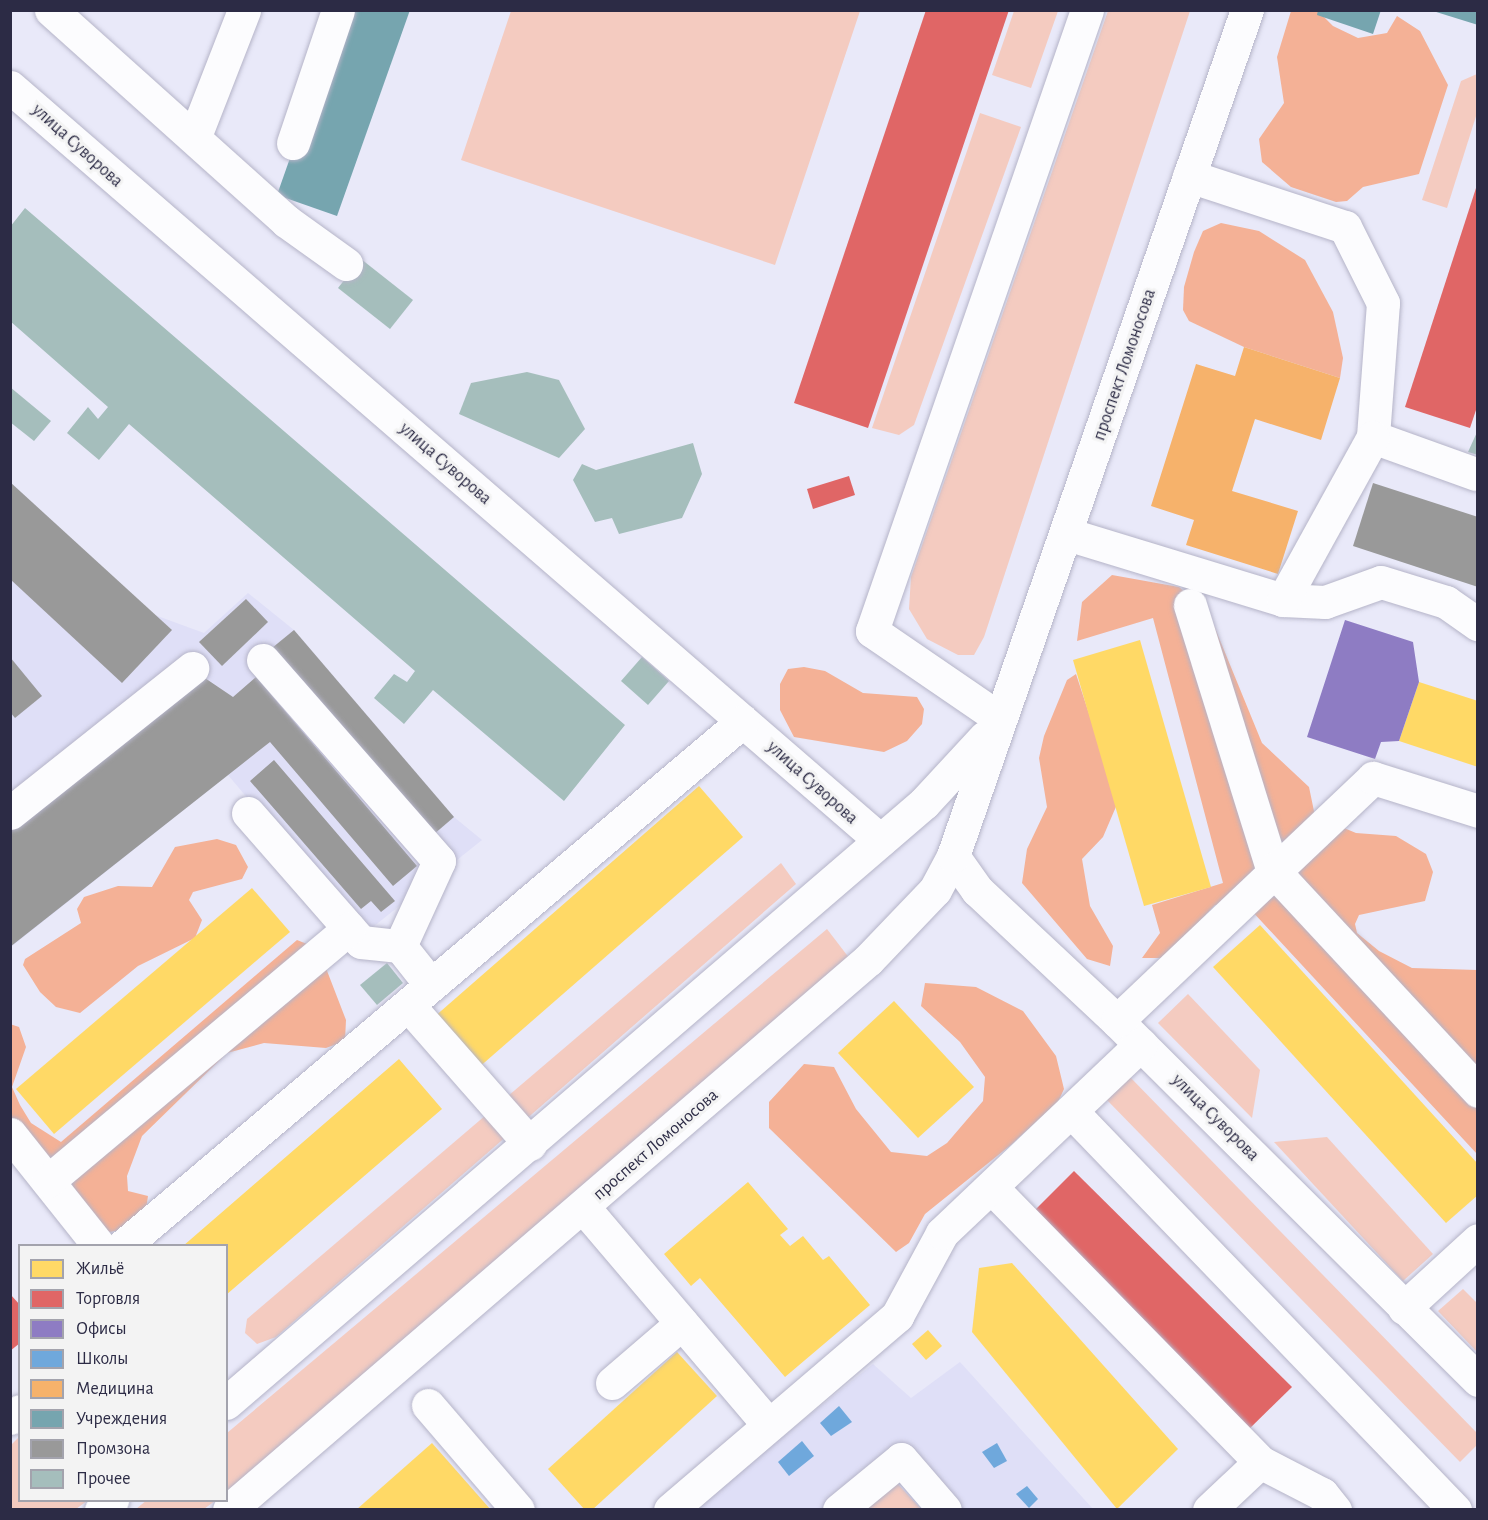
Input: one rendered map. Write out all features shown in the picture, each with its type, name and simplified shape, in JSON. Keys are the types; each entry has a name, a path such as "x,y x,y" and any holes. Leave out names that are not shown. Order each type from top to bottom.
{"main road":[{"path":"51,10 195,136 286,221 346,264"},
{"path":"195,136 244,10"},
{"path":"292,143 338,10"},
{"path":"999,718 872,631 1087,10"},
{"name":"проспект Ломоносова","path":"229,1509 584,1208 914,917 953,856 999,718 1067,534 1247,10"},
{"name":"улица Суворова","path":"10,87 880,840"},
{"path":"1189,176 1345,227 1383,303 1372,437 1283,600"},
{"path":"1372,437 1476,474"},
{"path":"1067,534 1283,600 1325,602 1381,582 1446,602 1478,624"},
{"path":"1190,604 1272,869 1478,1091"},
{"path":"263,660 440,861 400,946 419,995 530,1144"},
{"path":"10,813 192,668"},
{"name":"проспект Ломоносова","path":"228,1401 530,1144 880,840 966,763 999,718"},
{"path":"124,1244 743,721"},
{"path":"1117,1021 1272,869 1373,778 1478,811"},
{"path":"248,813 361,942 400,946"},
{"name":"улица Суворова","path":"953,856 977,890 1141,1044 1478,1380"},
{"path":"48,1181 349,928"},
{"path":"670,1509 897,1316 942,1233 992,1188 1141,1044"},
{"path":"1071,1111 1455,1509"},
{"path":"10,1134 98,1244"},
{"path":"992,1188 1260,1462 1322,1494 1335,1509"},
{"path":"584,1208 769,1425"},
{"path":"1404,1308 1478,1240"},
{"path":"612,1383 682,1323"},
{"path":"428,1405 518,1509"},
{"path":"839,1509 901,1459 945,1509"},
{"path":"1209,1509 1260,1462"},
{"path":"1470,1509 1478,1503"}],"shaded area":[{"path":"511,11 860,11 775,265 461,160"},
{"path":"1014,11 1058,11 1031,88 992,75"},
{"path":"1108,11 1190,11 984,637 974,655 958,655 927,639 909,609 911,577"},
{"path":"1291,11 1318,11 1333,26 1358,38 1387,33 1397,16 1420,31 1448,85 1419,174 1363,187 1347,201 1336,202 1291,187 1262,162 1259,139 1284,103 1277,57"},
{"path":"1477,74 1477,113 1447,208 1422,200 1461,81"},
{"path":"980,113 1021,127 914,425 899,435 872,428"},
{"path":"1221,223 1259,231 1305,260 1333,312 1343,358 1340,378 1244,347 1189,321 1183,310 1184,287 1194,252 1203,231"},
{"path":"10,482 152,614 204,633 248,593 294,630 454,817 482,840 363,935 228,775 11,947"},
{"path":"1112,575 1179,587 1208,611 1262,743 1309,787 1315,816 1356,833 1396,836 1426,854 1433,872 1425,901 1359,915 1355,924 1357,933 1379,951 1412,968 1477,970 1477,1154 1250,909 1215,905 1164,958 1142,958 1160,933 1152,905 1223,883 1153,618 1077,641 1082,602"},
{"path":"804,667 825,671 863,693 917,697 924,709 922,724 907,741 884,752 794,737 780,710 780,684 788,669"},
{"path":"1076,674 1118,802 1103,837 1082,859 1090,906 1113,946 1110,966 1087,959 1022,883 1027,849 1047,807 1039,758 1044,736 1067,680"},
{"path":"217,839 236,845 248,867 242,879 193,892 189,900 202,920 195,938 138,966 80,1013 56,1007 40,992 23,965 25,959 81,923 77,909 84,897 118,886 152,887 175,847"},
{"path":"781,863 796,884 276,1337 257,1344 245,1333 247,1319"},
{"path":"827,929 853,963 228,1490 228,1432"},
{"path":"297,940 312,946 324,963 346,1020 345,1041 326,1048 264,1043 227,1053 142,1136 127,1176 128,1191 148,1196 145,1216 129,1228 110,1232 94,1223 11,1141 10,1024 19,1027 26,1047 12,1087 31,1123 61,1142"},
{"path":"925,983 976,987 1023,1011 1056,1056 1064,1089 1058,1102 1012,1144 925,1214 909,1243 896,1252 769,1128 769,1102 804,1064 834,1067 856,1109 891,1152 927,1156 947,1143 983,1101 985,1077 960,1042 921,1006"},
{"path":"1188,994 1260,1070 1252,1118 1158,1023"},
{"path":"1129,1076 1477,1433 1477,1445 1460,1462 1105,1098"},
{"path":"1327,1137 1433,1254 1403,1281 1274,1142"},
{"path":"1463,1289 1477,1303 1477,1352 1438,1311"},
{"path":"960,1362 1093,1509 691,1510 873,1364 911,1398"},
{"path":"18,1438 18,1502 86,1502 76,1509 11,1509 11,1445"},
{"path":"894,1480 921,1509 857,1510"},
{"path":"145,1502 214,1502 204,1509 136,1509"}],"building: Жильё":[{"path":"1140,640 1211,887 1144,906 1073,660"},
{"path":"1419,682 1478,701 1478,767 1399,741"},
{"path":"699,786 743,837 477,1069 433,1018"},
{"path":"252,888 290,932 54,1134 16,1089"},
{"path":"1260,925 1478,1164 1478,1195 1446,1223 1213,967"},
{"path":"894,1001 974,1087 918,1138 838,1053"},
{"path":"399,1059 442,1109 228,1293 228,1244 185,1244"},
{"path":"748,1182 788,1229 780,1235 790,1246 803,1236 823,1260 829,1256 870,1305 785,1377 700,1278 691,1286 664,1254"},
{"path":"1012,1263 1178,1449 1117,1509 972,1332 979,1268"},
{"path":"928,1330 942,1346 926,1360 912,1344"},
{"path":"677,1352 717,1396 592,1510 585,1510 548,1469"},
{"path":"432,1443 491,1510 356,1510"}],"building: Торговля":[{"path":"926,10 1009,10 868,428 794,403"},
{"path":"1477,185 1478,404 1470,428 1405,407"},
{"path":"849,476 855,495 813,509 807,489"},
{"path":"1074,1171 1292,1387 1243,1435 1026,1219"},
{"path":"10,1294 18,1303 18,1345 10,1351"}],"building: Офисы":[{"path":"1345,620 1413,642 1419,682 1399,741 1381,742 1375,759 1307,737"}],"building: Школы":[{"path":"839,1406 852,1422 831,1436 820,1423"},
{"path":"802,1441 814,1456 789,1476 778,1462"},
{"path":"997,1443 1007,1461 994,1468 982,1452"},
{"path":"1027,1486 1038,1499 1029,1508 1016,1494"}],"building: Медицина":[{"path":"1244,347 1340,378 1321,440 1255,419 1232,491 1298,511 1278,574 1186,545 1194,520 1151,506 1196,364 1235,376"}],"building: Учреждения":[{"path":"342,10 410,10 337,216 277,195"},
{"path":"1318,10 1381,10 1373,34 1317,15"},
{"path":"1478,10 1478,25 1433,11"}],"building: Промзона":[{"path":"10,482 172,630 122,683 10,579"},
{"path":"1373,483 1478,517 1478,587 1353,546"},
{"path":"246,599 268,622 222,666 199,642"},
{"path":"294,630 454,817 433,835 272,648"},
{"path":"10,657 42,696 15,718 10,712"},
{"path":"193,670 233,697 256,677 417,866 393,886 270,742 10,947 10,820"},
{"path":"274,760 395,901 381,912 371,901 361,909 250,781"}],"building: Прочее":[{"path":"25,208 625,725 564,801 433,690 404,724 374,698 394,674 407,682 415,671 129,424 99,460 67,433 88,407 98,419 108,407 10,321 10,227"},
{"path":"361,259 413,300 390,329 338,288"},
{"path":"527,372 559,380 585,429 559,458 459,414 471,383"},
{"path":"10,387 51,421 34,441 10,422"},
{"path":"1478,430 1478,455 1468,452"},
{"path":"693,443 702,474 682,518 619,534 612,518 595,522 573,480 582,464 596,470"},
{"path":"642,657 669,681 648,705 621,681"},
{"path":"387,963 403,983 377,1005 360,985"}]}
